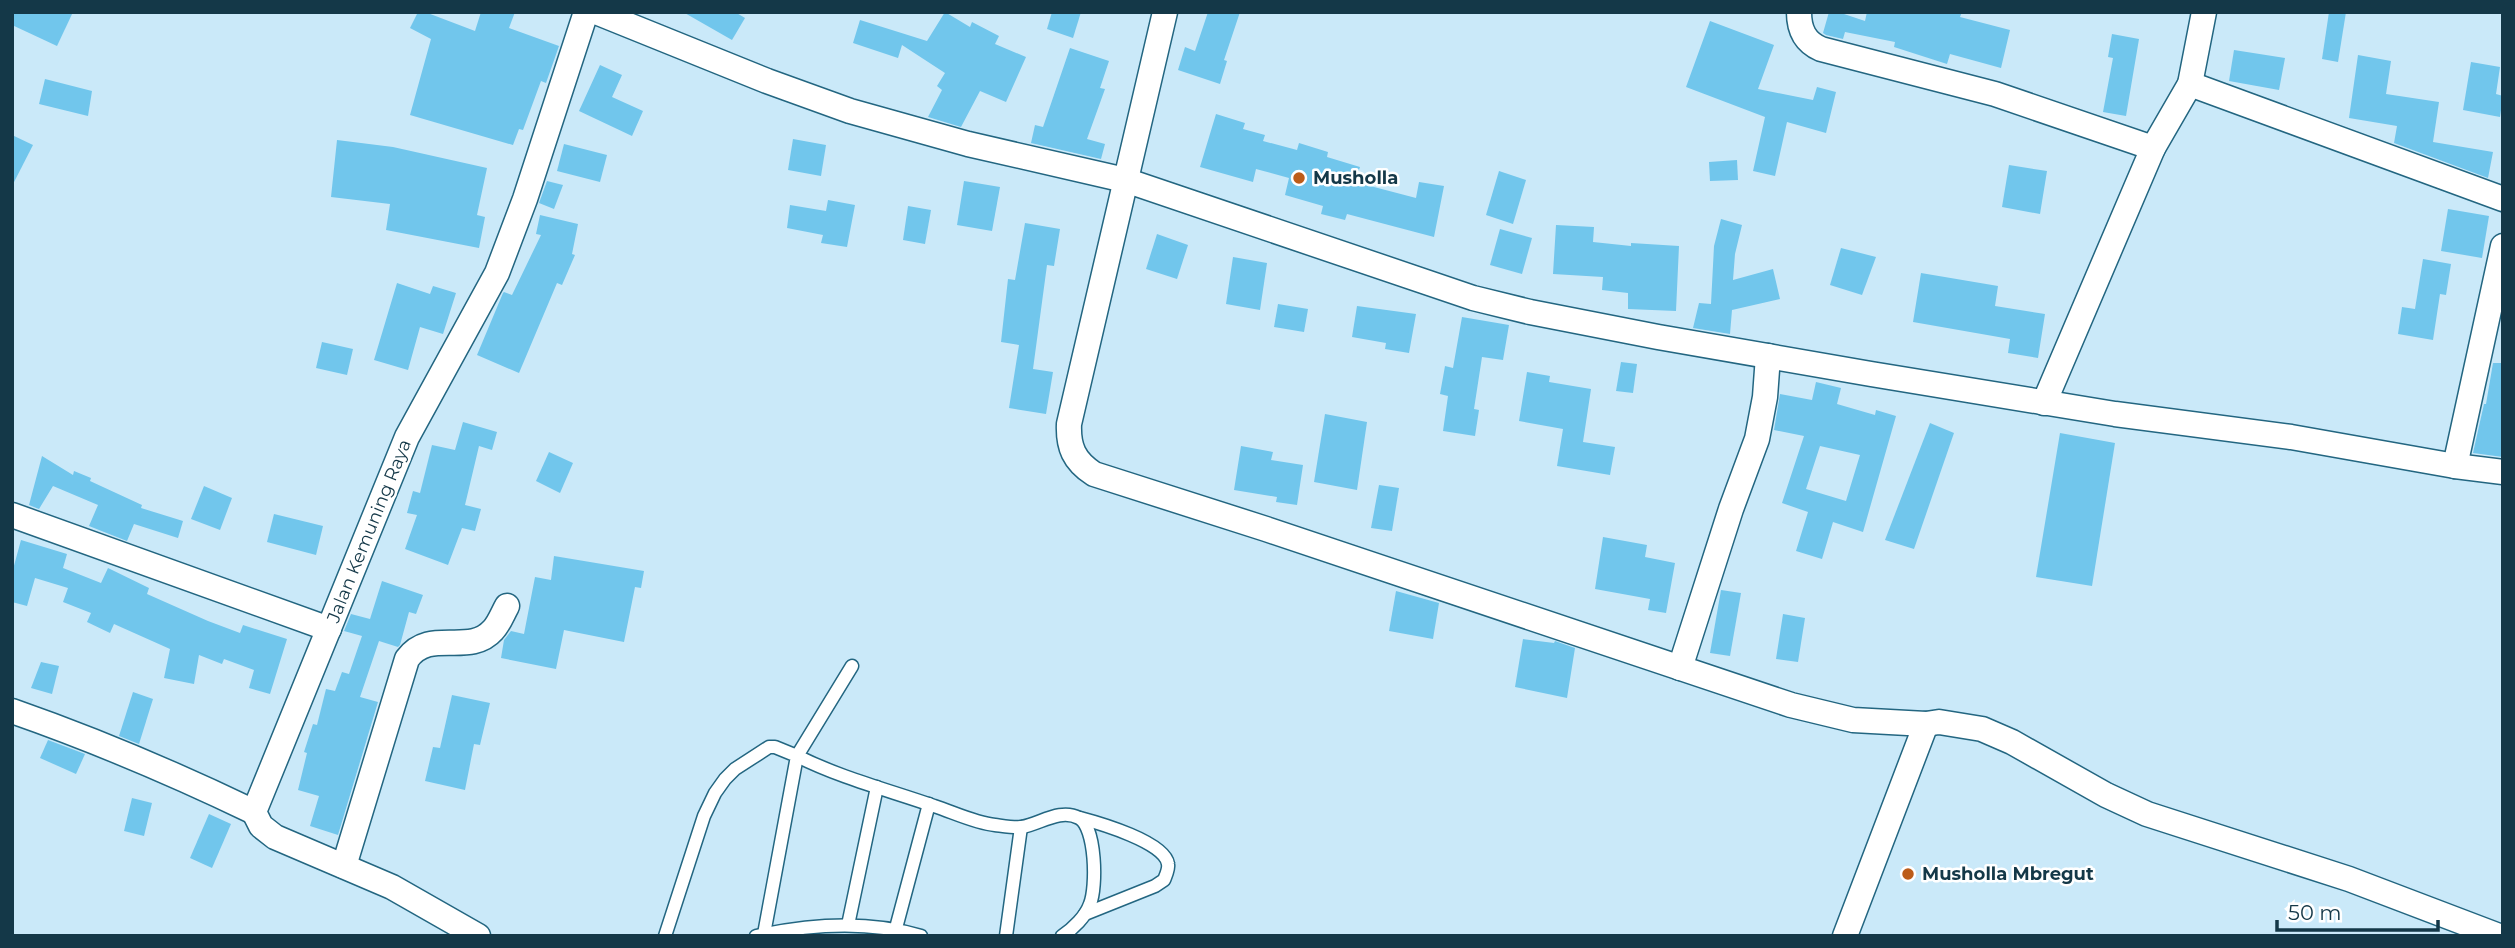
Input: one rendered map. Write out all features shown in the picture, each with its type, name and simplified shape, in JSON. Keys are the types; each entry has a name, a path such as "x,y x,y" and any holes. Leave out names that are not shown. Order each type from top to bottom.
{"street":[{"name":"Jalan Kemuning Raya","path":"254,812 407,438 498,273 586,12"},
{"path":"596,12 766,81 850,111 968,144 1125,180 1473,298 1543,315 2045,403 2291,437 2503,472"},
{"path":"1165,12 1069,424 1068,439 1073,456 1082,466 1094,474 1791,705 1853,720 1926,724 1939,722 1982,729 2012,742 2106,795 2147,814 2349,879 2499,936"},
{"path":"1799,12 1802,31 1812,46 1995,93 2154,148"},
{"path":"2045,403 2154,148 2190,84 2204,12"},
{"path":"2190,84 2503,199"},
{"path":"2455,466 2503,246"},
{"path":"1680,668 1731,509 1757,439 1765,397 1768,356"},
{"path":"12,515 329,629"},
{"path":"344,866 407,659 422,645 435,642 469,642 482,638 493,630 507,606"},
{"path":"12,711 165,769 254,812 261,826 275,837 392,887 478,936"},
{"path":"1842,935 1887,830 1926,724"}],"lane":[{"path":"852,666 797,756 760,935 848,925 896,928 921,936"},
{"path":"665,936 704,816 715,793 725,779 769,747 797,756 832,773 992,825 1021,827 1048,818 1070,815 1111,827 1146,843 1166,857 1168,864 1164,880 1085,914"},
{"path":"848,925 877,787"},
{"path":"896,928 929,804"},
{"path":"1062,936 1085,914 1091,903 1094,887 1089,829 1080,818"},
{"path":"1006,936 1021,827"}],"building":[{"path":"12,12 73,12 57,46 12,25"},
{"path":"418,12 425,12 475,31 481,12 515,12 509,28 559,46 546,83 541,81 523,130 519,129 513,145 410,115 431,39 410,28"},
{"path":"683,12 735,12 745,18 732,40"},
{"path":"945,12 970,27 972,22 999,36 995,44 1026,57 1006,102 980,91 961,127 928,117 942,90 937,86 945,73 902,45 898,58 853,43 860,20 927,41"},
{"path":"1052,12 1081,12 1073,38 1047,29"},
{"path":"1208,12 1240,12 1224,60 1227,61 1220,84 1178,70 1185,47 1195,51"},
{"path":"1829,12 1838,12 1865,21 1867,12 1962,12 1960,17 2010,30 2001,68 1950,54 1947,64 1894,47 1895,42 1845,32 1843,39 1826,35 1823,33"},
{"path":"2329,12 2346,12 2338,62 2322,59"},
{"path":"1710,21 1774,45 1758,89 1813,100 1817,87 1836,92 1826,133 1787,122 1775,176 1753,171 1765,117 1686,87"},
{"path":"2112,34 2139,39 2126,116 2103,112 2113,58 2108,57"},
{"path":"1070,48 1109,61 1100,88 1105,89 1087,139 1105,144 1101,159 1031,143 1035,125 1043,127"},
{"path":"2234,50 2285,58 2279,90 2229,81"},
{"path":"2358,55 2391,61 2386,94 2439,102 2433,142 2493,152 2488,178 2394,143 2397,126 2349,118"},
{"path":"2471,62 2500,67 2496,94 2503,96 2500,117 2463,110"},
{"path":"600,65 622,75 612,97 643,111 632,136 579,111"},
{"path":"45,79 92,91 88,116 39,104"},
{"path":"1216,114 1245,123 1243,129 1265,135 1263,141 1297,150 1299,143 1328,152 1327,157 1360,167 1355,182 1416,198 1419,182 1444,186 1434,237 1347,214 1345,220 1321,214 1323,206 1285,195 1289,178 1256,169 1253,182 1200,167"},
{"path":"12,135 33,145 12,186"},
{"path":"793,139 826,145 821,176 788,170"},
{"path":"337,140 393,147 487,168 477,215 485,217 479,248 386,230 390,204 331,197"},
{"path":"564,144 607,155 600,182 557,171"},
{"path":"1737,160 1738,180 1710,181 1709,162"},
{"path":"2009,165 2047,171 2040,214 2002,207"},
{"path":"1499,171 1526,180 1513,224 1486,215"},
{"path":"547,181 563,185 554,209 539,203"},
{"path":"964,181 1000,187 992,231 957,225"},
{"path":"828,200 855,205 847,247 821,243 823,235 787,228 790,205 826,211"},
{"path":"908,206 931,210 925,244 903,240"},
{"path":"2448,209 2489,216 2482,258 2441,251"},
{"path":"540,215 578,224 572,254 575,255 562,285 557,283 519,373 477,355 503,293 512,295 541,235 536,234"},
{"path":"1721,219 1742,225 1735,254 1733,280 1773,269 1780,299 1732,310 1730,334 1693,328 1699,303 1711,304 1714,246"},
{"path":"1025,223 1060,229 1054,266 1047,265 1033,369 1053,372 1046,414 1009,408 1019,345 1001,342 1008,279 1015,280"},
{"path":"1556,225 1594,227 1593,242 1631,246 1631,243 1679,246 1676,311 1628,309 1628,293 1602,290 1603,277 1553,274"},
{"path":"1500,229 1532,238 1522,274 1490,265"},
{"path":"1157,234 1188,245 1177,279 1146,269"},
{"path":"1841,248 1876,257 1862,295 1830,285"},
{"path":"1233,257 1267,263 1260,310 1226,304"},
{"path":"2423,259 2451,264 2446,295 2440,294 2433,340 2398,334 2402,307 2415,309"},
{"path":"1921,273 1998,286 1995,306 2045,314 2038,358 2008,353 2010,339 1913,322"},
{"path":"397,283 430,294 433,286 456,293 443,334 420,327 408,370 374,360"},
{"path":"1278,304 1308,309 1304,332 1274,327"},
{"path":"1357,306 1416,314 1409,353 1385,349 1386,343 1352,337"},
{"path":"1462,317 1509,325 1503,360 1482,357 1474,409 1479,410 1475,436 1443,431 1448,396 1440,394 1445,366 1453,368"},
{"path":"322,342 353,349 347,375 316,368"},
{"path":"1621,362 1637,364 1633,393 1616,391"},
{"path":"2493,363 2503,363 2503,457 2473,453"},
{"path":"1527,372 1550,376 1549,382 1591,389 1583,442 1615,447 1610,475 1557,466 1563,429 1519,421"},
{"path":"1816,382 1841,388 1837,404 1875,415 1876,410 1896,416 1863,532 1833,522 1822,559 1796,551 1808,512 1782,503 1804,436 1774,430 1780,394 1812,400","holes":["1820,446 1860,455 1846,501 1806,489"]},
{"path":"1325,414 1367,422 1357,490 1314,482"},
{"path":"463,422 497,432 492,450 479,446 465,505 481,509 475,531 462,528 448,565 405,549 417,515 407,513 413,491 420,493 432,445 455,450"},
{"path":"1930,423 1954,433 1914,549 1885,540"},
{"path":"2060,433 2115,443 2092,586 2036,577"},
{"path":"1241,446 1273,452 1271,460 1303,465 1297,505 1276,502 1277,497 1234,490"},
{"path":"549,452 573,463 560,493 536,481"},
{"path":"42,456 73,475 74,471 91,478 90,481 142,505 141,508 183,521 178,538 134,524 127,541 89,526 98,505 53,486 39,509 29,505"},
{"path":"1379,485 1399,488 1392,531 1371,528"},
{"path":"204,486 232,498 220,530 191,519"},
{"path":"274,514 323,526 316,555 267,542"},
{"path":"1603,537 1647,545 1645,557 1675,563 1666,613 1648,610 1650,599 1595,589"},
{"path":"21,540 67,554 63,568 101,583 108,568 149,588 147,594 208,621 240,633 243,625 287,639 270,694 249,688 254,670 224,659 222,664 199,655 194,684 164,678 170,649 114,624 110,633 87,622 91,613 63,602 68,588 35,578 27,606 12,602 12,573"},
{"path":"554,556 644,571 641,588 635,587 624,642 564,630 556,669 501,658 504,640 511,631 524,634 535,577 551,580"},
{"path":"382,581 423,595 416,614 409,612 400,645 398,647 379,641 360,697 378,702 338,835 310,826 319,796 298,790 307,753 304,752 313,724 317,725 326,689 335,691 342,672 349,674 362,636 344,631 351,614 370,619"},
{"path":"1721,590 1741,593 1730,656 1710,653"},
{"path":"1396,591 1439,603 1433,639 1389,631"},
{"path":"1783,614 1805,618 1798,662 1776,659"},
{"path":"1523,639 1555,641 1575,648 1567,698 1515,687"},
{"path":"41,662 59,666 52,694 31,688"},
{"path":"133,692 153,699 139,744 119,736"},
{"path":"452,695 490,703 480,745 474,744 465,790 425,781 433,747 440,748"},
{"path":"48,740 85,754 76,774 40,758"},
{"path":"132,798 152,803 144,836 124,831"},
{"path":"209,814 231,824 212,868 190,858"}],"place":[{"name":"Musholla","path":"1299,178"},
{"name":"Musholla Mbregut","path":"1908,874"}]}
